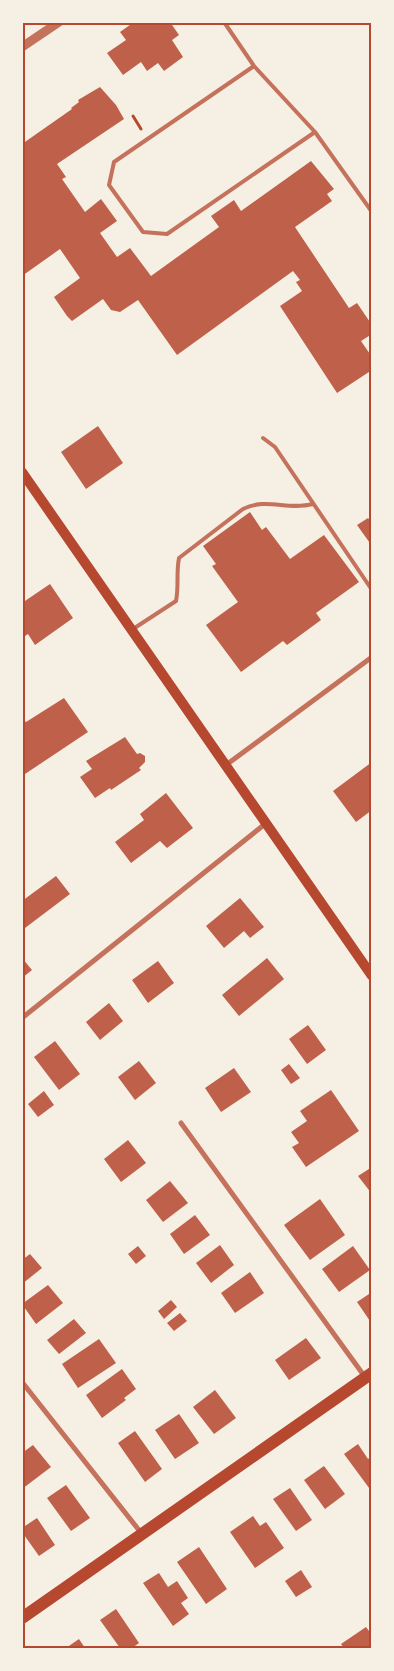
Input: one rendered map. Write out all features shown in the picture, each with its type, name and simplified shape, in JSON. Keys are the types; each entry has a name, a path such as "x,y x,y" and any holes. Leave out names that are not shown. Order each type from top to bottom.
{"main road":[{"path":"22,472 372,976"},
{"path":"22,1618 368,1376"}],"street":[{"path":"22,47 58,22"},
{"path":"226,765 372,657"},
{"path":"22,1018 265,824"},
{"path":"181,1123 368,1376"},
{"path":"22,1382 142,1534"}],"lane":[{"path":"224,22 254,66 315,132 372,212"},
{"path":"254,66 114,162 109,185 142,232 167,234 315,132"},
{"path":"263,438 275,447 372,590"},
{"path":"132,630 176,600 179,586 177,570 179,558 243,509 254,503 299,508 313,504"}],"building":[{"path":"134,22 170,22 179,35 172,40 183,57 164,71 158,63 147,71 141,62 123,75 107,53 126,40 120,32"},
{"path":"100,87 116,105 124,119 57,164 66,177 62,179 85,212 101,199 117,221 100,233 117,257 130,248 151,276 219,227 211,216 234,200 241,211 311,161 334,189 327,194 332,201 295,227 349,308 357,303 372,325 372,334 361,341 372,357 372,370 337,393 280,306 302,291 296,282 300,280 293,271 177,355 138,300 120,312 111,310 103,299 72,321 54,297 80,278 60,249 22,276 22,144 72,109 79,102 78,100"},
{"path":"98,426 123,463 86,489 61,452"},
{"path":"250,512 262,530 266,527 290,559 324,535 359,582 316,613 321,620 287,645 283,641 241,672 206,625 238,602 212,566 216,564 203,546"},
{"path":"368,518 372,523 372,546 357,525"},
{"path":"50,584 73,618 35,645 28,634 22,638 22,603"},
{"path":"64,698 88,732 22,776 22,719 26,722"},
{"path":"125,737 137,754 140,753 145,756 145,762 139,768 141,770 95,798 80,777 92,769 86,761"},
{"path":"372,762 372,810 356,822 333,791"},
{"path":"166,793 193,828 167,848 160,841 131,863 115,842 144,820 140,814"},
{"path":"56,876 70,894 25,928 22,924 22,901"},
{"path":"240,898 264,927 250,938 244,931 224,948 206,926"},
{"path":"22,958 32,970 22,978"},
{"path":"267,958 284,979 239,1016 222,995"},
{"path":"158,961 174,983 148,1003 132,980"},
{"path":"109,1003 123,1021 100,1040 86,1022"},
{"path":"308,1025 326,1050 307,1064 289,1039"},
{"path":"55,1041 80,1074 59,1090 34,1057"},
{"path":"139,1061 156,1083 135,1100 118,1077"},
{"path":"289,1064 300,1078 291,1084 281,1070"},
{"path":"234,1068 251,1092 221,1112 205,1088"},
{"path":"331,1090 359,1131 306,1167 292,1147 299,1143 291,1132 307,1121 300,1111"},
{"path":"44,1091 54,1105 38,1117 28,1104"},
{"path":"128,1140 146,1163 121,1182 104,1159"},
{"path":"372,1167 372,1194 358,1176"},
{"path":"170,1181 188,1203 163,1222 146,1200"},
{"path":"320,1199 345,1235 310,1260 284,1225"},
{"path":"195,1215 210,1235 184,1254 170,1234"},
{"path":"220,1245 234,1265 211,1283 196,1263"},
{"path":"138,1246 146,1256 136,1264 128,1254"},
{"path":"353,1246 370,1270 339,1292 322,1269"},
{"path":"30,1254 42,1268 22,1284 22,1260"},
{"path":"250,1272 264,1293 235,1313 221,1293"},
{"path":"48,1285 63,1303 36,1324 22,1304"},
{"path":"372,1292 372,1324 357,1302"},
{"path":"171,1300 177,1307 164,1319 158,1311"},
{"path":"180,1313 187,1321 174,1331 167,1323"},
{"path":"74,1319 86,1333 59,1354 47,1340"},
{"path":"306,1338 321,1358 289,1380 275,1360"},
{"path":"99,1339 116,1363 78,1388 62,1364"},
{"path":"122,1369 136,1389 124,1398 126,1400 102,1418 86,1395"},
{"path":"215,1390 236,1418 214,1434 193,1407"},
{"path":"179,1414 199,1443 175,1459 155,1430"},
{"path":"135,1431 162,1469 145,1482 118,1443"},
{"path":"358,1444 368,1459 372,1456 372,1492 344,1454"},
{"path":"33,1445 51,1467 22,1489 22,1453"},
{"path":"324,1466 345,1494 325,1509 304,1480"},
{"path":"66,1485 90,1518 71,1531 47,1498"},
{"path":"290,1488 312,1520 296,1531 273,1499"},
{"path":"253,1516 260,1526 266,1522 284,1548 255,1568 230,1532"},
{"path":"37,1518 55,1545 39,1556 22,1532 22,1528"},
{"path":"199,1547 227,1589 206,1604 177,1562"},
{"path":"301,1570 312,1587 296,1597 285,1581"},
{"path":"159,1573 168,1587 177,1581 188,1598 181,1603 189,1614 173,1626 143,1583"},
{"path":"116,1609 139,1643 132,1648 120,1648 100,1620"},
{"path":"366,1627 372,1635 372,1648 344,1648 341,1644"},
{"path":"79,1639 85,1648 66,1648"}]}
